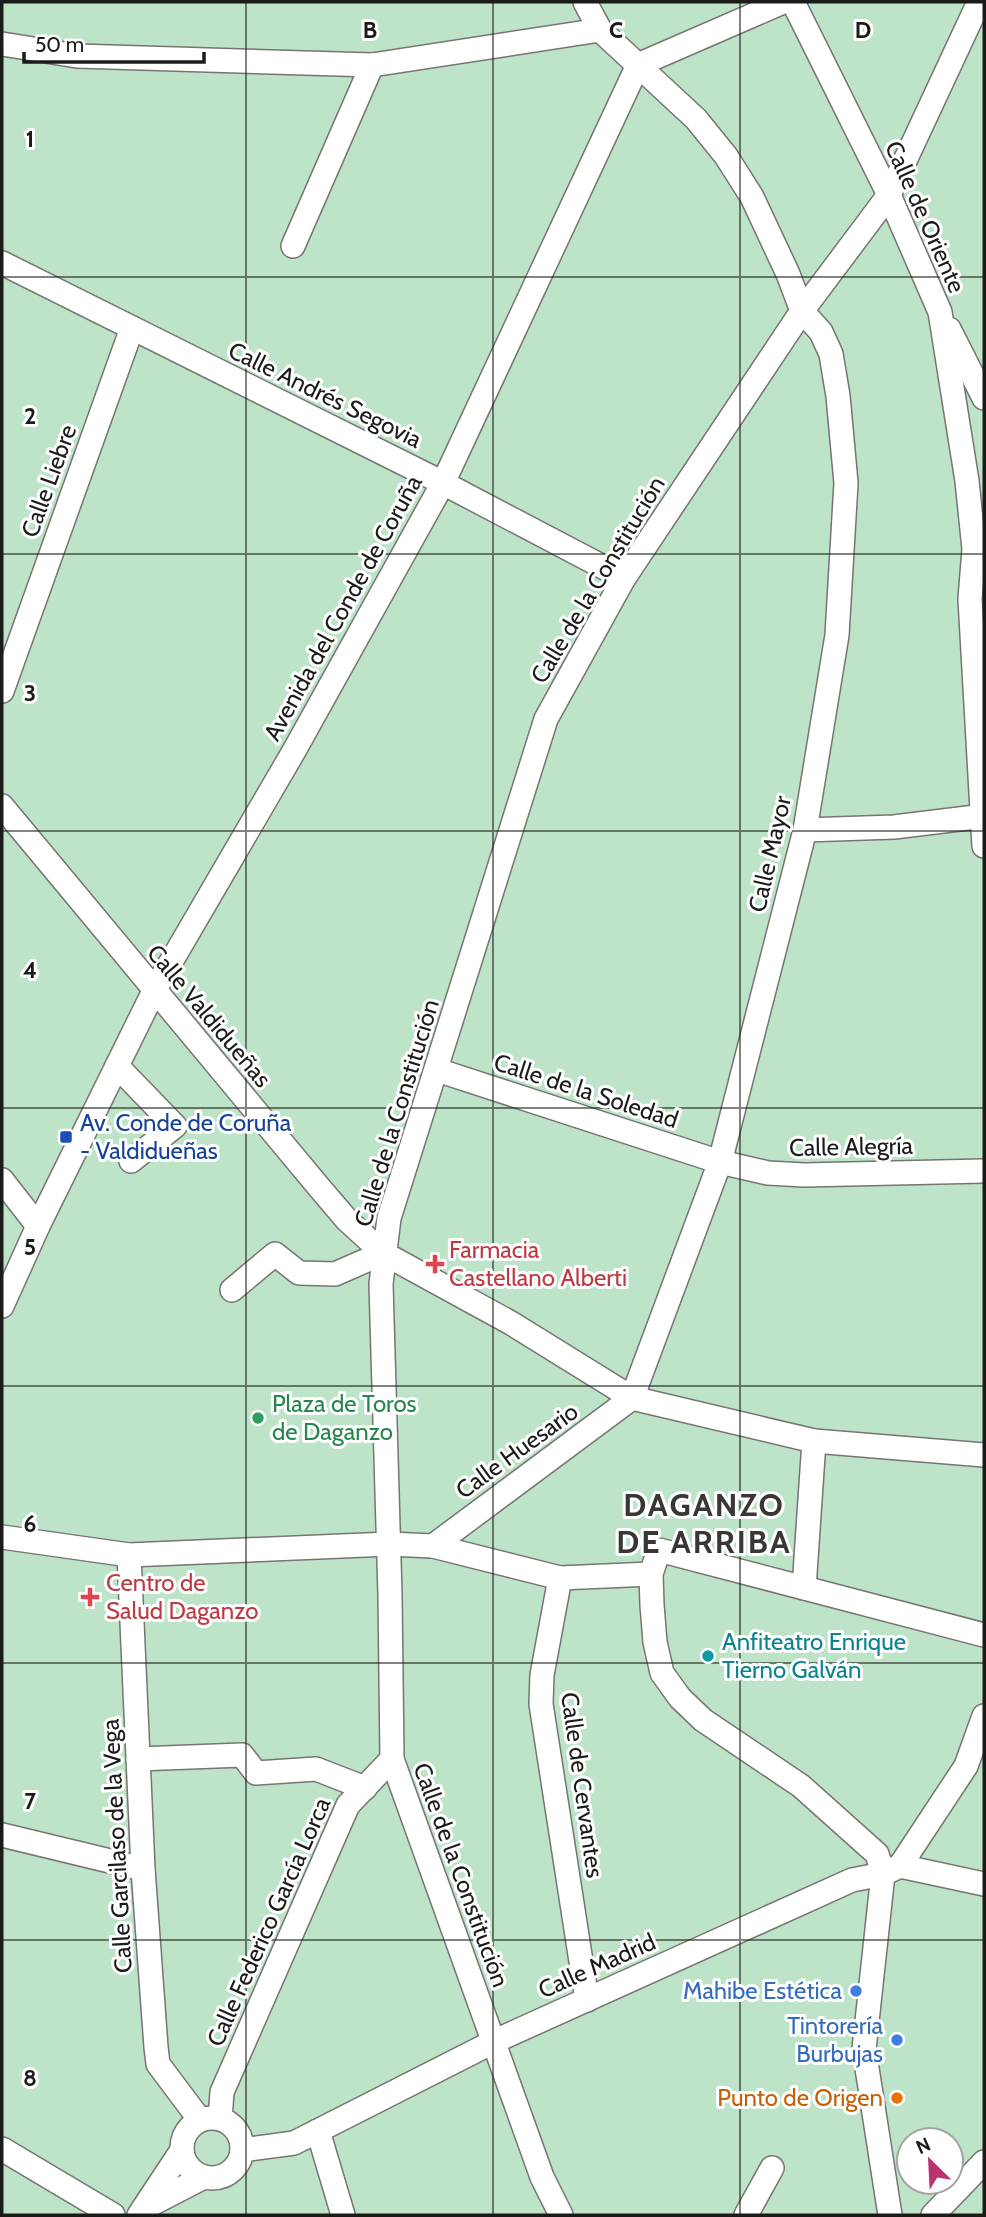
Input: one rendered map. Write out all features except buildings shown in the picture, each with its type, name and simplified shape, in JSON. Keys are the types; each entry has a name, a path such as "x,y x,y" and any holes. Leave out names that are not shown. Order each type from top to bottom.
{"street":[{"name":"Calle Mayor","path":"585,2 600,30 696,119 726,156 752,197 802,311 821,331 831,354 838,396 846,483 837,635 805,830 720,1162 632,1398"},
{"path":"638,65 783,2"},
{"name":"Calle de Oriente","path":"793,2 889,195 940,312 967,481 974,550 970,599 984,846"},
{"name":"Calle de la Constitución","path":"561,2215 542,2176 391,1759 389,1544 380,1284 389,1218 546,719 624,578 802,311 889,195 979,2"},
{"path":"2,44 77,56 372,65 600,30"},
{"path":"293,246 372,65"},
{"name":"Avenida del Conde de Coruña","path":"2,1306 38,1226 154,991 294,751 443,483 638,65"},
{"name":"Calle Andrés Segovia","path":"2,263 443,483 624,578"},
{"path":"940,312 981,391 951,393"},
{"name":"Calle Liebre","path":"2,691 132,328"},
{"name":"Calle Valdidueñas","path":"2,806 347,1220 383,1253 511,1323 632,1398 814,1441 984,1455"},
{"path":"805,830 894,827 983,816"},
{"path":"117,1066 174,1126 131,1161"},
{"name":"Calle de la Soledad","path":"437,1070 720,1162"},
{"name":"Calle Alegría","path":"720,1162 768,1173 804,1175 984,1171"},
{"path":"2,1180 38,1226"},
{"path":"232,1290 275,1254 299,1273 335,1274 383,1253"},
{"name":"Calle Huesario","path":"433,1546 632,1398"},
{"path":"804,1588 814,1441"},
{"path":"2,1537 130,1555 389,1544 433,1546 560,1578 651,1574"},
{"path":"984,1635 659,1550 651,1574 655,1642 662,1673 680,1698 703,1720 802,1786 891,1870 984,1884"},
{"name":"Calle Garcilaso de la Vega","path":"130,1555 143,1869 158,2064 210,2120"},
{"name":"Calle de Cervantes","path":"560,1578 542,1675 541,1704 587,2000"},
{"path":"890,2215 864,2049 891,1870 966,1766 984,1716"},
{"path":"138,1759 242,1755 256,1773 316,1769 365,1788"},
{"name":"Calle Federico García Lorca","path":"210,2120 348,1805 391,1759"},
{"path":"2,1835 143,1869"},
{"name":"Calle Madrid","path":"242,2150 294,2143 493,2042 852,1880 891,1870"},
{"path":"142,2211 181,2150 187,2130 210,2120 230,2124 241,2139 242,2150 233,2168 225,2175 214,2178 194,2173 187,2165 181,2150"},
{"path":"318,2132 343,2215"},
{"path":"2,2148 113,2215"},
{"path":"945,2211 984,2162"},
{"path":"746,2215 772,2168"},
{"path":"142,2211 204,2177"}],"green space":[{"path":"2,2 984,2 984,2215 2,2215"}],"place":[{"name":"Av. Conde de Coruña - Valdidueñas","path":"66,1137"},
{"name":"Farmacia Castellano Alberti","path":"435,1264"},
{"name":"Plaza de Toros de Daganzo","path":"258,1418"},
{"name":"Centro de Salud Daganzo","path":"90,1597"},
{"name":"Anfiteatro Enrique Tierno Galván","path":"708,1656"},
{"name":"Mahibe Estética","path":"856,1991"},
{"name":"Tintorería Burbujas","path":"897,2040"},
{"name":"Punto de Origen","path":"897,2098"}],"district":[{"name":"DAGANZO DE ARRIBA","path":"704,1524"}]}
